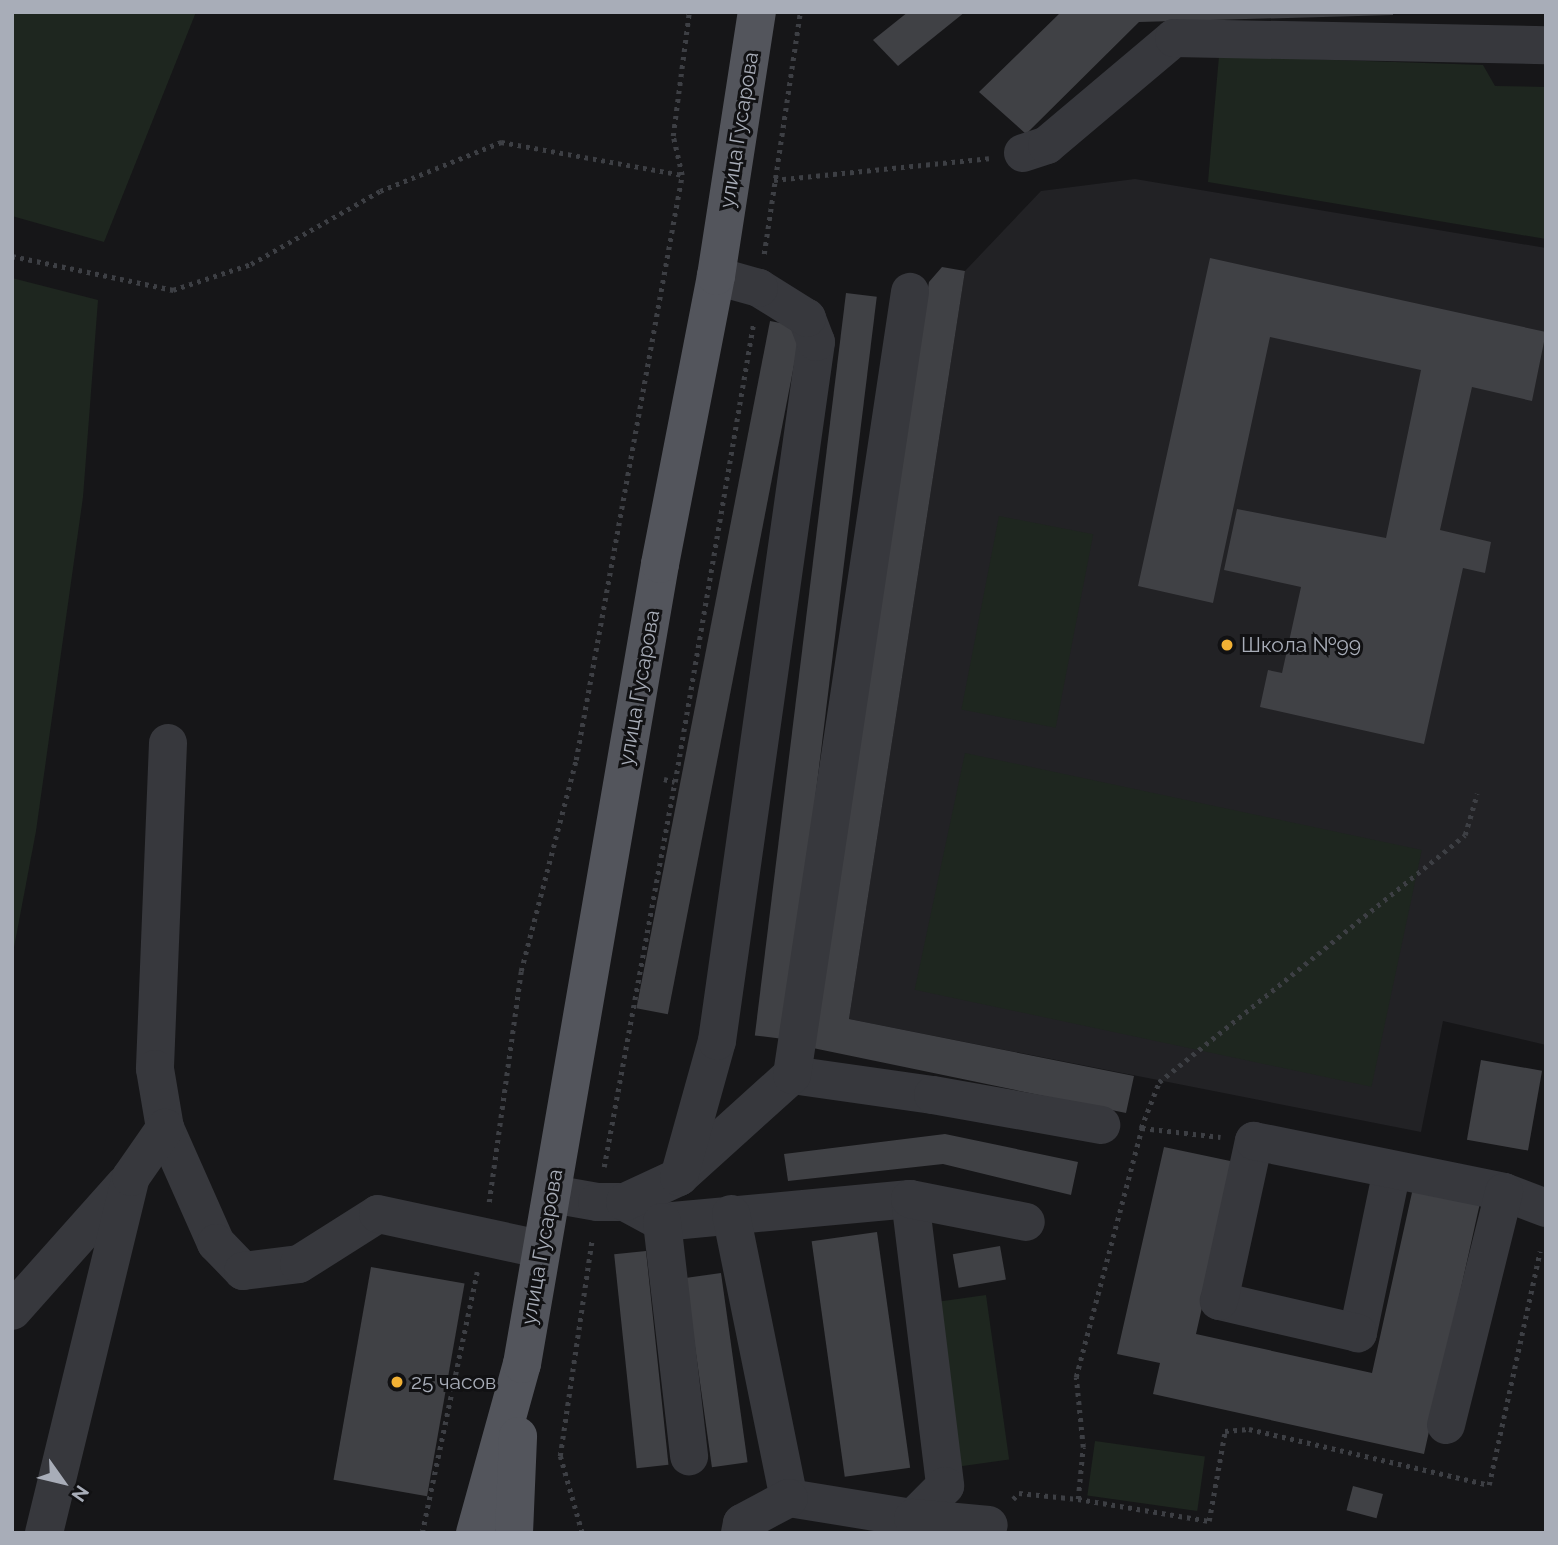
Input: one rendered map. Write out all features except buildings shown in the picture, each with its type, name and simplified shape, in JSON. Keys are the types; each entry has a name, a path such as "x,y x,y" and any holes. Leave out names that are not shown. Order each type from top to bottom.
{"main road":[{"name":"улица Гусарова","path":"522,1364 660,564 716,276 757,12"},
{"path":"475,1533 522,1364"},
{"path":"514,1533 522,1364"}],"lane":[{"path":"1023,153 1047,145 1174,38 1546,45"},
{"path":"679,1177 717,1041 816,342 807,318 759,288 716,276"},
{"path":"611,1202 679,1177 792,1075 910,292"},
{"path":"168,743 155,1069 165,1128 216,1243 243,1271 299,1264 378,1214 540,1249"},
{"path":"792,1075 933,1095 1101,1125"},
{"path":"12,1311 131,1177 165,1128"},
{"path":"1392,1170 1359,1333 1219,1301 1254,1141 1504,1192 1546,1208"},
{"path":"44,1533 131,1177"},
{"path":"1446,1425 1504,1192"},
{"path":"552,1194 611,1202 662,1222 910,1199 1027,1222"},
{"path":"910,1199 944,1486 913,1518"},
{"path":"731,1214 789,1498"},
{"path":"662,1222 689,1456"},
{"path":"740,1533 741,1523 789,1498 913,1518 989,1525"}],"path":[{"path":"422,1533 484,1236 521,971 576,760 682,175 673,136 689,12"},
{"path":"582,1533 560,1456 611,1202 675,782 759,288 800,12"},
{"path":"12,256 173,290 251,264 380,191 501,142 682,175"},
{"path":"774,180 948,164"},
{"path":"576,760 588,763"},
{"path":"664,779 675,782"},
{"path":"1079,1499 1083,1447 1076,1377 1142,1128 1159,1082 1465,835 1477,794"},
{"path":"1142,1128 1254,1141"},
{"path":"989,1525 1019,1493 1079,1499 1209,1521 1225,1430 1249,1429 1489,1485 1541,1251"}],"shaded area":[{"path":"12,12 196,12 104,242 12,216"},
{"path":"1219,56 1483,65 1495,86 1546,87 1546,239 1208,182"},
{"name":"Школа №99","path":"1135,179 1546,248 1546,1045 1443,1021 1421,1132 849,1019 965,271 1041,191"},
{"path":"12,278 98,300 83,497 36,831 12,958"},
{"path":"999,516 1093,534 1056,728 961,709"},
{"path":"965,753 1422,850 1371,1087 915,990"},
{"path":"986,1295 1009,1459 956,1467 933,1303"},
{"path":"1095,1441 1205,1456 1197,1511 1087,1495"}],"place":[{"name":"Школа №99","path":"1227,645"},
{"name":"25 часов","path":"397,1382"}]}
